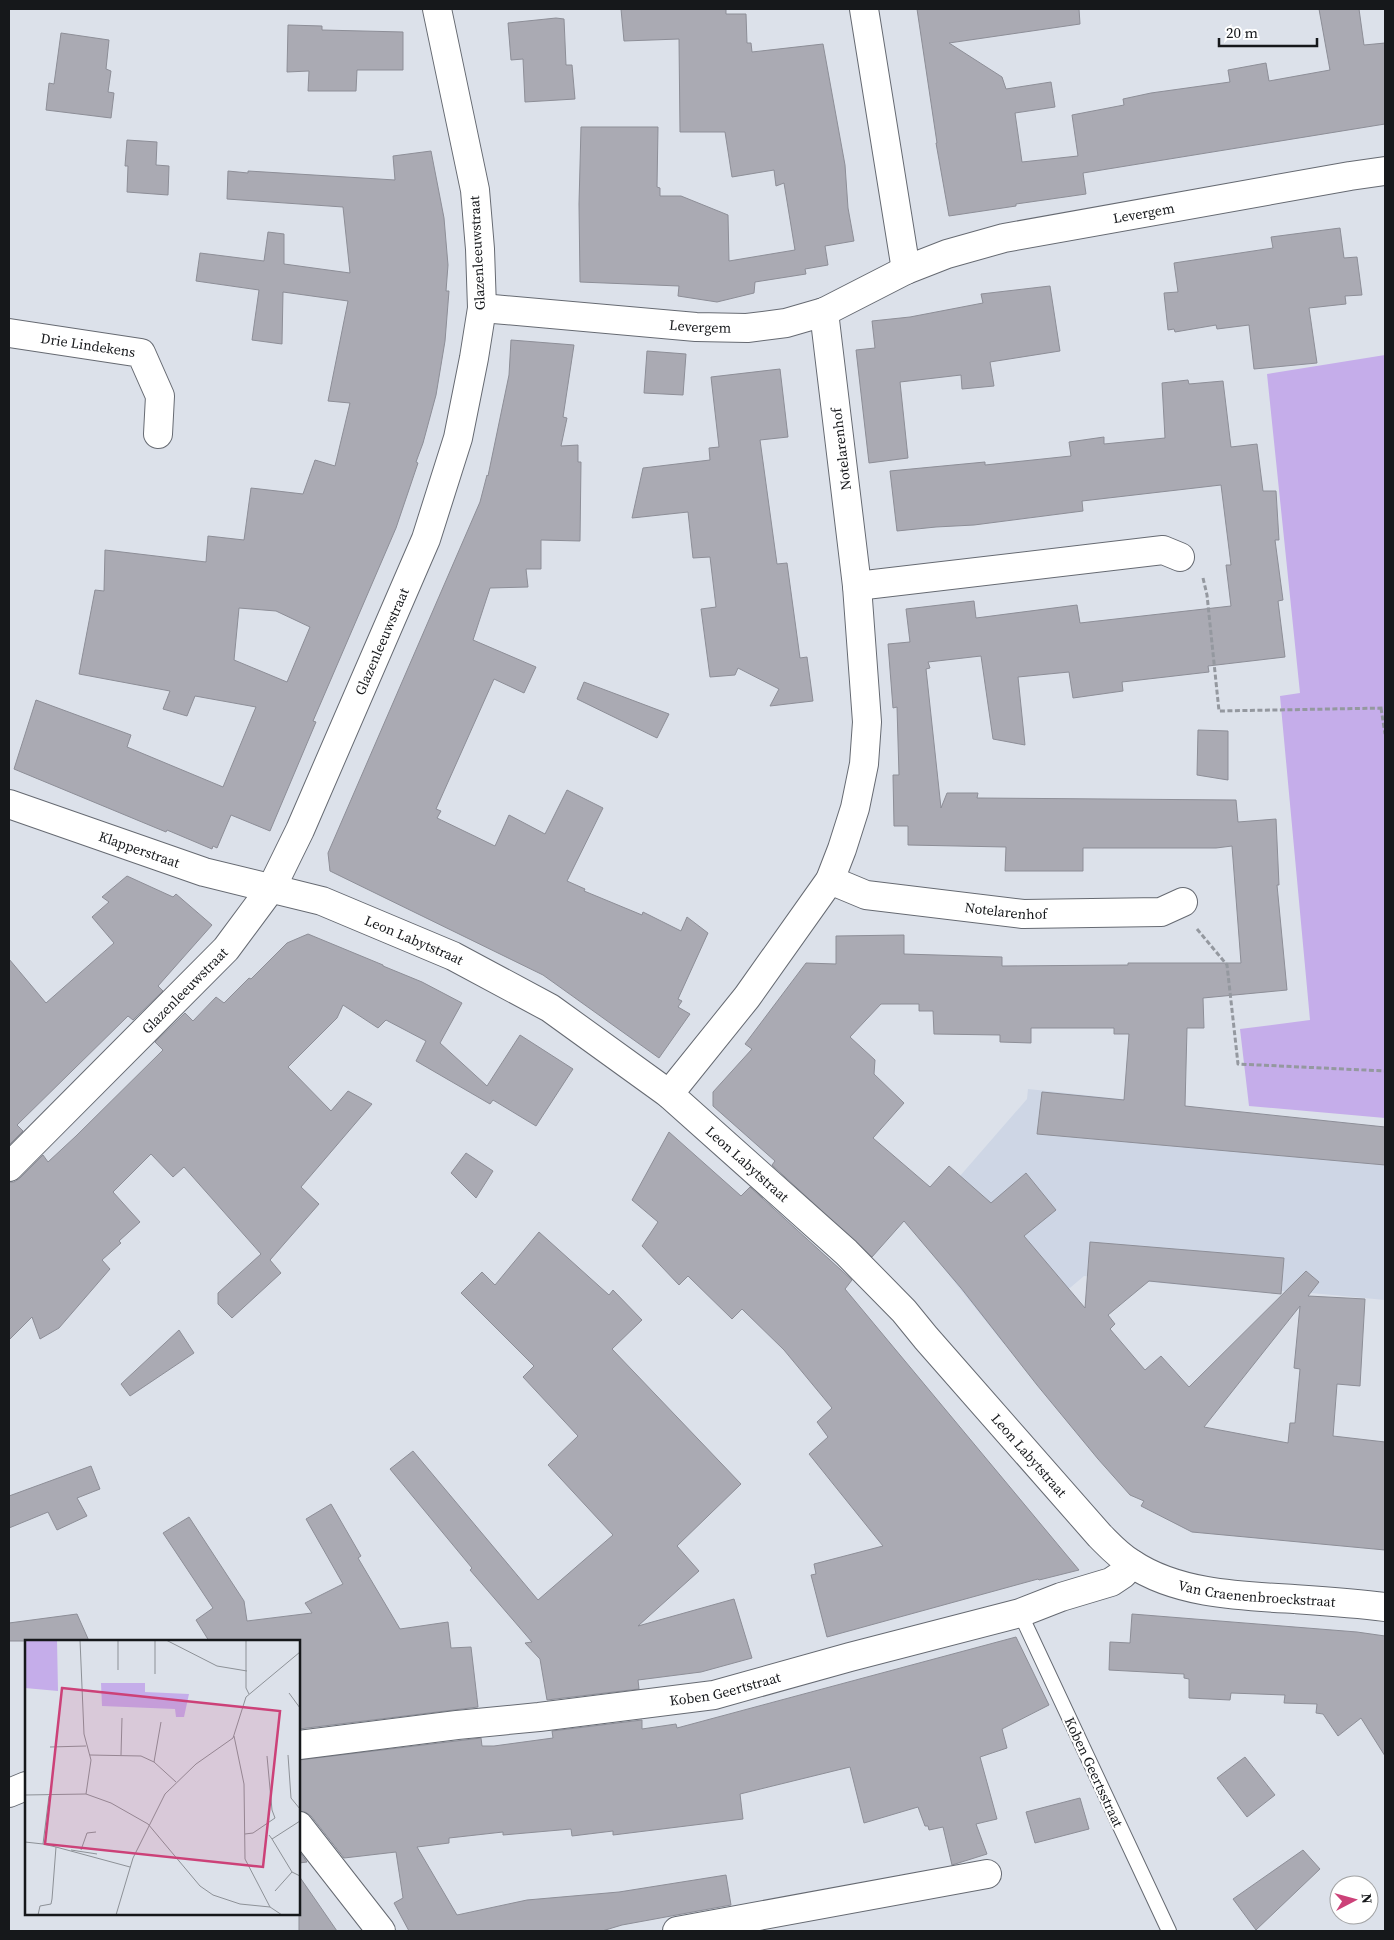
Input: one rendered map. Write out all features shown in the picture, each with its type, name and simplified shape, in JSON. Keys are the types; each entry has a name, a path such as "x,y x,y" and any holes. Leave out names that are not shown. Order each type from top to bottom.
{"street":[{"name":"Glazenleeuwstraat","path":"9,1167 226,949 272,887 300,830 426,539 458,438 482,308 475,190 437,9"},
{"path":"864,9 906,270"},
{"name":"Levergem","path":"482,308 696,327 747,328 786,323 824,312 906,270 946,254 1004,238 1385,171"},
{"name":"Notelarenhof","path":"669,1094 746,997 830,880 855,808 864,764 866,722 857,586 824,312"},
{"name":"Drie Lindekens","path":"9,333 141,353 160,396 158,434"},
{"path":"857,586 1163,550 1180,557"},
{"name":"Klapperstraat","path":"9,804 204,872 272,887"},
{"name":"Notelarenhof","path":"830,880 866,895 1023,914 1161,912 1180,903"},
{"name":"Leon Labytstraat","path":"272,887 322,901 453,956 550,1008 669,1094 846,1252 904,1311 1100,1536 1114,1551 1132,1564"},
{"name":"Van Craenenbroeckstraat","path":"1132,1564 1161,1578 1194,1589 1225,1595 1385,1607"},
{"name":"Koben Geertstraat","path":"300,1746 456,1725 539,1717 714,1695 850,1657 1020,1613 1061,1597 1111,1582 1124,1574 1132,1564"},
{"path":"9,1793 25,1786"},
{"path":"300,1827 380,1931"},
{"path":"677,1931 987,1874"}],"lane":[{"name":"Koben Geertsstraat","path":"1020,1613 1169,1931"}],"path":[{"path":"1180,557 1201,570 1207,596 1219,711 1383,708 1385,734"},
{"path":"1180,903 1227,965 1238,1064 1385,1071"}],"shaded area":[{"path":"1385,355 1385,1118 1249,1106 1240,1029 1310,1020 1280,696 1300,693 1267,374"},
{"path":"1028,1089 1385,1127 1385,1300 1301,1292 1282,1291 1281,1294 1084,1276 1004,1344 913,1230 1027,1099"}],"building":[{"path":"621,9 726,9 726,14 746,14 747,43 751,43 752,52 823,44 845,165 848,208 854,241 825,246 828,265 805,269 806,274 755,282 754,293 717,302 678,296 679,286 580,282 579,204 581,127 658,127 657,187 660,188 660,196 681,196 728,215 729,261 795,250 784,183 776,186 774,170 732,177 725,132 680,132 679,39 624,41"},
{"path":"917,9 1079,9 1080,24 949,43 1002,77 1006,89 1051,82 1055,107 1015,113 1022,162 1078,156 1072,115 1124,105 1123,99 1151,93 1230,82 1228,70 1266,63 1269,81 1330,70 1319,9 1359,9 1364,45 1385,43 1385,124 1083,173 1086,194 949,216 936,143"},
{"path":"556,18 564,19 566,65 572,65 575,99 525,102 523,59 511,60 508,23"},
{"path":"288,25 322,26 322,30 403,32 403,70 357,70 356,91 308,91 309,71 287,72"},
{"path":"61,33 109,40 106,69 111,71 108,92 114,93 111,118 46,110 49,83 54,84"},
{"path":"127,140 157,142 156,165 169,166 168,195 127,192 128,166 125,166"},
{"path":"431,151 444,218 448,265 446,291 449,291 445,341 436,395 416,462 418,463 396,528 313,721 316,722 270,831 231,815 217,848 213,846 212,849 14,769 36,700 131,735 127,747 223,787 256,707 195,696 187,716 163,709 170,691 79,674 95,590 104,591 105,550 206,562 208,536 244,540 251,488 303,494 315,460 335,466 350,403 328,401 348,301 283,292 282,344 252,340 259,290 196,281 200,253 264,261 268,232 284,234 284,264 350,273 343,207 227,199 228,171 395,180 393,156","holes":["239,608 276,611 310,627 287,682 234,660"]},
{"path":"1340,228 1344,258 1357,257 1362,295 1345,296 1346,304 1309,308 1317,363 1254,369 1249,325 1217,329 1216,325 1175,332 1174,329 1168,330 1164,293 1178,292 1174,263 1273,248 1271,237"},
{"path":"1050,286 1060,351 990,362 994,386 962,389 961,375 900,382 908,458 869,463 856,350 875,348 872,321 910,317 983,303 981,294"},
{"path":"511,340 574,345 563,417 567,418 561,446 578,445 578,462 581,462 580,541 541,540 541,569 526,569 528,587 490,588 473,640 536,667 524,693 494,679 436,809 441,811 437,818 495,846 509,815 545,834 567,790 603,808 567,881 585,889 584,891 642,915 643,912 681,931 687,917 708,933 678,999 682,1001 678,1007 690,1014 659,1058 543,975 330,871 328,853 480,502 488,476 509,375"},
{"path":"647,351 686,354 683,395 644,393"},
{"path":"780,369 788,437 760,440 777,564 787,563 800,658 807,657 813,701 770,706 779,689 738,668 735,675 710,677 701,609 716,607 710,557 693,558 688,512 632,518 643,468 710,460 709,448 719,447 711,377"},
{"path":"1188,380 1189,384 1223,381 1231,447 1257,444 1263,491 1276,491 1279,540 1275,540 1283,600 1278,601 1285,657 1208,666 1209,672 1122,682 1123,691 1073,698 1069,672 1018,677 1025,745 993,739 981,656 928,662 930,668 926,669 941,808 947,793 978,793 977,798 1236,800 1238,822 1276,819 1279,885 1277,885 1287,990 1203,998 1204,1028 1187,1028 1185,1106 1385,1127 1385,1165 1037,1134 1042,1092 1124,1100 1129,1034 1114,1034 1114,1028 1031,1028 1031,1043 1000,1042 1000,1035 934,1034 933,1011 919,1011 919,1004 881,1004 850,1037 875,1060 874,1074 904,1103 873,1138 930,1187 949,1166 991,1203 1026,1173 1056,1210 1024,1236 1085,1308 1090,1242 1284,1258 1281,1294 1149,1281 1108,1315 1115,1324 1110,1329 1145,1370 1161,1356 1189,1387 1306,1271 1319,1282 1308,1296 1365,1299 1360,1386 1337,1384 1333,1436 1385,1442 1385,1550 1192,1532 1141,1506 1144,1501 1130,1495 1098,1459 961,1288 904,1221 872,1257 772,1165 775,1161 713,1106 713,1092 752,1049 745,1044 806,963 836,964 836,936 904,935 904,954 1002,957 1002,966 1241,963 1232,846 1216,848 1083,848 1083,871 1005,871 1006,847 908,845 908,826 894,826 893,775 899,775 897,707 893,708 888,644 910,642 906,609 974,601 976,618 1077,605 1080,623 1231,606 1226,565 1231,565 1221,485 1082,501 1083,511 974,525 897,531 890,471 985,462 985,465 1071,456 1069,442 1104,437 1104,444 1165,438 1162,383","holes":["1300,1306 1294,1368 1300,1369 1295,1423 1290,1423 1288,1443 1204,1427"]},
{"path":"584,682 669,714 657,738 577,699"},
{"path":"1198,730 1228,731 1228,780 1197,775"},
{"path":"127,876 173,897 176,894 212,925 158,986 163,991 133,1020 128,1016 17,1125 23,1131 9,1145 9,959 46,1003 114,943 92,917 109,902 102,897"},
{"path":"308,934 422,982 462,1003 440,1043 487,1086 520,1035 573,1069 536,1126 493,1100 490,1104 416,1061 426,1041 386,1020 378,1028 343,1005 337,1018 288,1067 331,1111 348,1091 372,1104 301,1187 319,1204 270,1260 281,1273 232,1318 218,1304 218,1293 261,1254 184,1167 173,1177 151,1154 113,1192 140,1222 102,1260 110,1269 59,1328 40,1339 32,1317 9,1340 9,1182 14,1182 20,1178 43,1155 48,1162 76,1136 163,1050 155,1042 185,1013 193,1021 216,997 224,1003 287,943"},
{"path":"669,1132 741,1196 750,1187 852,1280 845,1289 1079,1570 1038,1579 827,1637 811,1575 816,1574 814,1564 883,1546 809,1454 828,1437 817,1422 832,1408 784,1350 742,1309 732,1319 688,1276 679,1285 642,1246 658,1222 632,1200"},
{"path":"466,1153 493,1171 476,1198 451,1173"},
{"path":"539,1232 609,1295 613,1290 642,1320 612,1349 741,1484 677,1546 699,1571 638,1626 734,1599 752,1658 701,1672 638,1680 639,1689 547,1700 540,1659 525,1643 532,1642 470,1570 472,1568 390,1469 413,1451 538,1600 613,1535 548,1465 578,1436 523,1377 534,1366 461,1293 482,1272 495,1285"},
{"path":"179,1330 194,1353 130,1396 121,1384"},
{"path":"91,1466 100,1489 77,1498 87,1516 57,1530 48,1512 9,1528 9,1496"},
{"path":"331,1504 361,1556 358,1558 400,1629 448,1622 451,1648 471,1647 478,1707 300,1729 300,1640 208,1640 196,1620 213,1608 163,1533 189,1517 244,1601 247,1621 312,1613 305,1603 343,1584 306,1519"},
{"path":"77,1614 89,1640 9,1641 9,1623"},
{"path":"1132,1614 1357,1632 1385,1636 1385,1756 1361,1718 1338,1736 1323,1714 1316,1713 1317,1704 1284,1703 1285,1695 1231,1693 1230,1700 1189,1698 1189,1679 1184,1678 1184,1674 1109,1670 1110,1642 1130,1643"},
{"path":"1016,1637 1049,1705 1002,1729 1007,1748 980,1757 997,1819 976,1824 987,1854 952,1865 943,1827 929,1830 928,1826 925,1826 918,1807 864,1823 850,1767 740,1794 743,1819 613,1835 613,1831 572,1836 571,1829 503,1835 503,1832 449,1838 449,1843 417,1847 457,1915 527,1900 619,1892 726,1875 731,1905 622,1925 602,1931 409,1931 394,1903 403,1898 396,1852 344,1858 311,1816 300,1811 300,1760 481,1738 482,1746 494,1746 553,1738 552,1731 642,1720 642,1729 676,1724 677,1728"},
{"path":"1245,1757 1275,1795 1247,1817 1217,1778"},
{"path":"1080,1798 1089,1829 1035,1843 1026,1812"},
{"path":"1303,1850 1320,1869 1256,1930 1233,1899"},
{"path":"300,1852 307,1862 300,1863"},
{"path":"300,1877 337,1931 299,1931 300,1915"}]}
